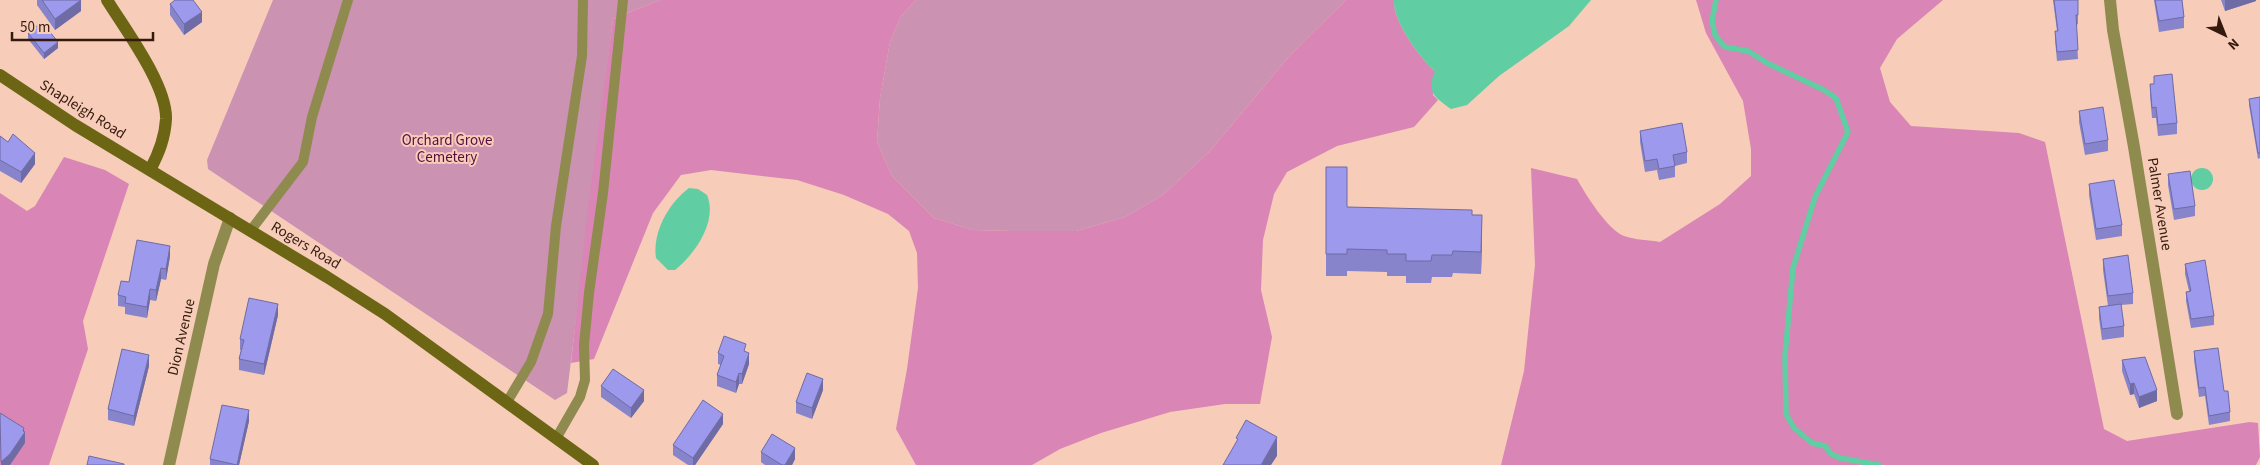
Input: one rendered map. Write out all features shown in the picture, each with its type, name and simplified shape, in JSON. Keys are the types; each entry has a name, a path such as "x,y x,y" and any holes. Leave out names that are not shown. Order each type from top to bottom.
{"main road":[{"path":"107,0 136,46 162,96 166,118 164,137 150,170"},
{"name":"Shapleigh Road","path":"0,75 75,125 150,170"},
{"name":"Rogers Road","path":"150,170 251,230 385,314 594,465"}],"street":[{"name":"Palmer Avenue","path":"2110,0 2113,30 2134,147 2176,414"},
{"name":"Dion Avenue","path":"170,465 214,264 230,218"}],"lane":[{"path":"251,230 303,162 312,117 348,0"},
{"path":"507,402 531,362 548,314 556,226 582,56 583,0"},
{"path":"557,438 580,397 585,380 584,345 588,301 603,193 623,0"}],"green space":[{"name":"Orchard Grove Cemetery","path":"273,0 660,0 613,19 567,393 555,400 208,169 207,160"},
{"path":"916,0 1346,0 1292,53 1210,151 1163,195 1125,217 1076,231 1012,231 973,230 934,218 892,176 877,142 880,98 890,42 901,16"}],"shaded area":[{"path":"660,0 916,0 901,16 890,42 880,98 877,142 892,176 934,218 973,230 1076,231 1125,217 1163,195 1210,151 1292,53 1346,0 1394,0 1397,17 1402,28 1422,58 1435,71 1433,95 1438,100 1414,127 1337,146 1287,172 1274,194 1263,240 1261,290 1272,337 1260,404 1225,404 1170,412 1101,433 1060,449 1032,465 916,465 896,429 907,369 918,288 917,253 909,231 888,214 844,195 797,180 711,170 681,175 653,213 594,359 571,363 588,207 613,19"},
{"path":"1394,0 1591,0 1569,26 1499,76 1467,105 1451,109 1433,93 1431,84 1435,71 1422,58 1402,28 1397,17"},
{"path":"1696,0 1943,0 1897,39 1880,68 1890,102 1911,126 2019,133 2045,142 2104,429 2127,441 2250,422 2258,423 2260,457 2256,465 1501,465 1524,371 1535,265 1531,168 1577,179 1604,219 1617,232 1628,237 1660,242 1720,204 1751,176 1751,149 1743,101 1706,33"},
{"path":"64,157 105,170 129,184 83,321 88,349 49,465 0,465 0,193 27,211 35,206"},
{"path":"2202,168 2210,171 2213,179 2210,187 2202,190 2194,187 2191,179 2194,171"},
{"path":"689,188 698,189 707,195 710,205 707,226 697,246 683,263 675,270 668,270 656,258 655,248 659,228 675,202"}],"building":[{"path":"42,0 81,0 55,19"},
{"path":"175,0 193,0 202,12 184,24 170,4"},
{"path":"2054,0 2078,0 2078,15 2076,15 2078,50 2057,52 2055,31 2058,31"},
{"path":"2155,0 2182,0 2184,17 2159,21"},
{"path":"42,22 58,42 44,53 28,33"},
{"path":"2172,74 2177,123 2158,125 2156,107 2152,108 2150,84 2154,84 2154,76"},
{"path":"2260,97 2260,153 2258,153 2249,99"},
{"path":"2103,107 2108,140 2085,144 2079,111"},
{"path":"1682,123 1687,152 1673,155 1675,166 1659,169 1657,159 1645,161 1640,131"},
{"path":"13,134 35,153 21,172 0,160 0,136 8,142"},
{"path":"1326,167 1347,167 1347,207 1472,210 1472,215 1482,215 1481,252 1453,251 1452,255 1432,255 1431,261 1406,261 1406,254 1387,254 1387,250 1347,249 1347,254 1326,254"},
{"path":"2190,171 2195,206 2174,209 2168,174"},
{"path":"2114,180 2122,225 2096,229 2089,184"},
{"path":"137,240 170,246 166,269 161,268 156,290 150,289 147,307 125,303 126,297 118,295 121,281 129,282"},
{"path":"2128,255 2133,293 2108,296 2103,259"},
{"path":"2205,260 2214,316 2191,319 2186,292 2191,291 2185,264"},
{"path":"249,298 278,304 264,364 239,359 244,340 240,339"},
{"path":"2121,304 2124,326 2102,329 2099,307"},
{"path":"724,336 746,344 744,351 749,353 742,374 739,373 736,382 717,375 724,356 718,353"},
{"path":"2218,348 2224,391 2228,391 2230,412 2209,416 2205,387 2199,388 2194,351"},
{"path":"122,349 149,355 134,416 108,409"},
{"path":"2145,357 2157,390 2139,397 2134,383 2130,384 2122,360"},
{"path":"613,369 644,390 631,408 601,386"},
{"path":"807,373 823,379 812,408 796,402"},
{"path":"703,400 723,414 693,458 673,445"},
{"path":"222,405 249,410 237,465 210,459"},
{"path":"0,413 24,428 23,431 25,432 10,454 1,462"},
{"path":"1246,420 1277,437 1261,465 1223,465 1238,439 1236,438"},
{"path":"772,434 795,448 785,465 761,452"},
{"path":"89,456 124,464 124,465 87,465"}],"waterway":[{"path":"1716,0 1712,21 1715,35 1721,43 1725,47 1748,51 1767,63 1824,90 1836,98 1848,132 1815,197 1793,268 1785,355 1786,414 1794,428 1812,443 1825,446 1831,454 1840,458 1879,465"}]}
